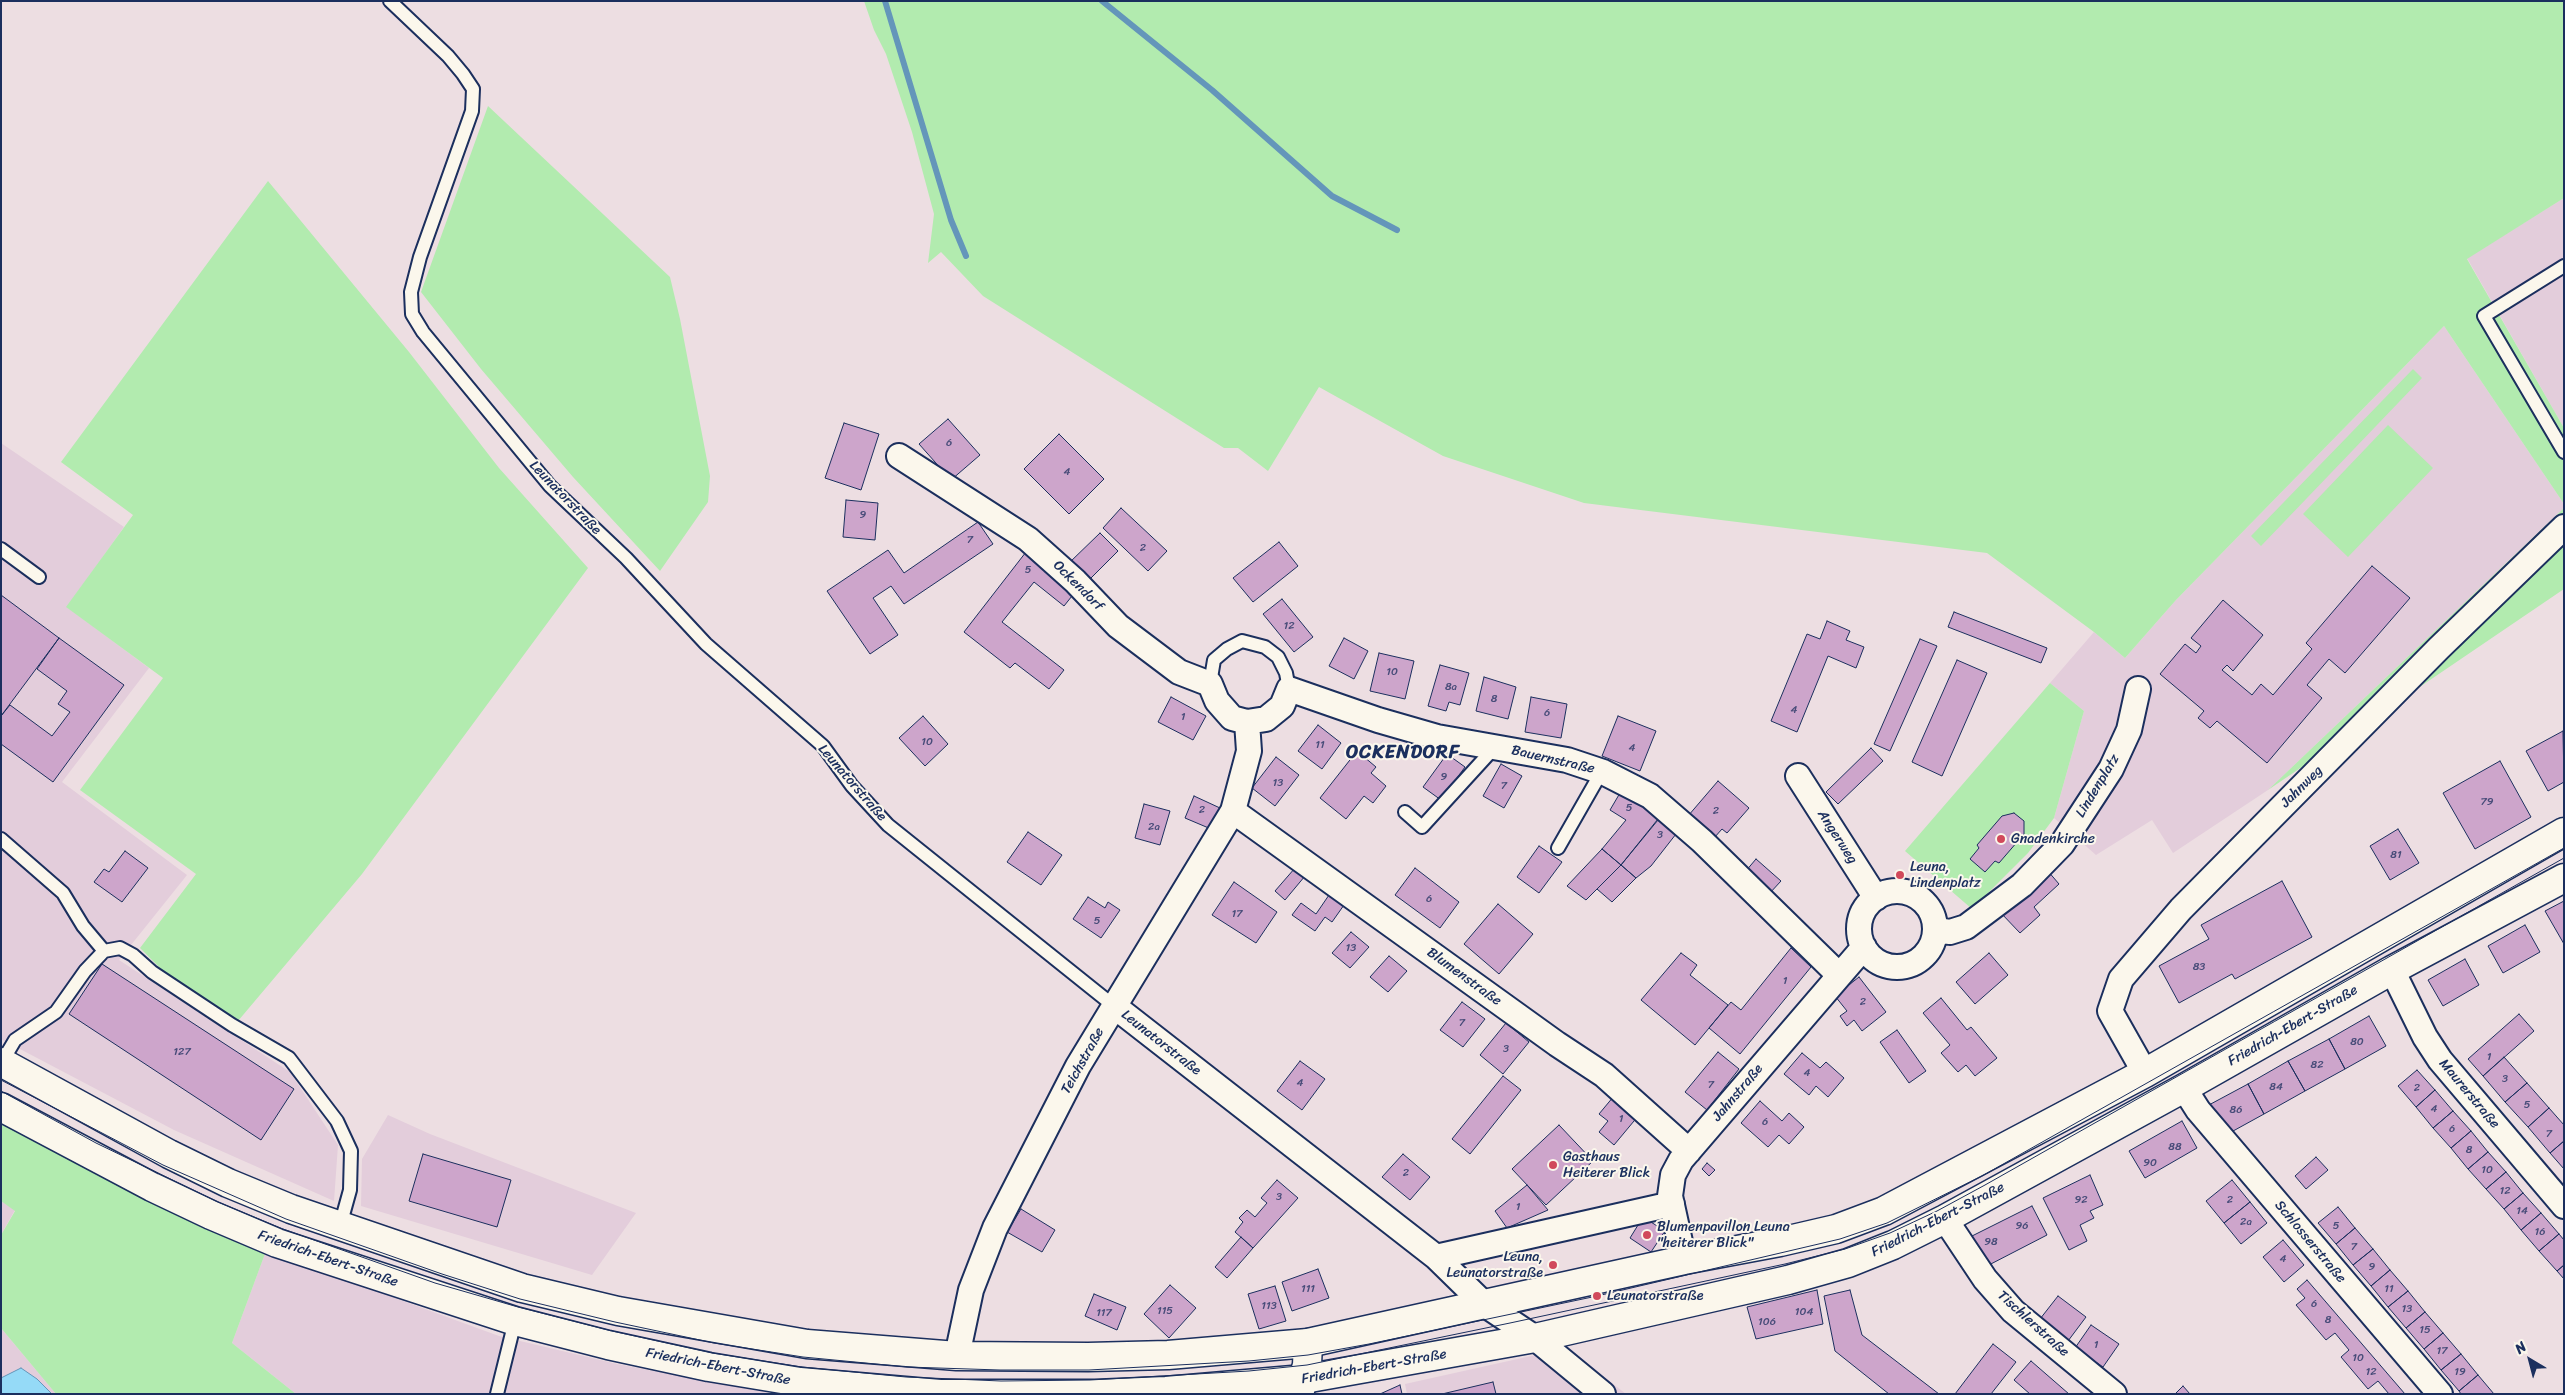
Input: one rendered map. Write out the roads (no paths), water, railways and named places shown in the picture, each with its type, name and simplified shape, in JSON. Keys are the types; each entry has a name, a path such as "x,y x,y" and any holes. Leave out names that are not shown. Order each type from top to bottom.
{"main road":[{"path":"2,1062 126,1132 228,1183 340,1226 522,1288 618,1311 807,1344 957,1356 1088,1357 1158,1355 1308,1343 1684,1260 1836,1229 1884,1211 2145,1073 2564,832"},
{"name":"Friedrich-Ebert-Straße","path":"4,1109 152,1187 268,1239 515,1321 608,1345 709,1367 800,1382 940,1394 1139,1392 1301,1387 1535,1338 1788,1280 1848,1263 1893,1245 1945,1220 2392,970 2564,878"},
{"path":"1301,1387 1307,1365 1308,1343"}],"street":[{"name":"Ockendorf","path":"899,456 1028,539 1075,581 1118,626 1179,672 1210,684"},
{"name":"Jahnweg","path":"2145,1073 2110,1011 2121,979 2181,909 2439,648 2564,527"},
{"path":"1210,684 1217,701 1232,718 1248,722 1266,719 1282,706 1289,689"},
{"name":"Bauernstraße","path":"1289,689 1378,720 1438,737 1567,760 1602,771 1650,796 1702,841 1839,975"},
{"name":"Lindenplatz","path":"1936,930 1950,932 1966,927 2022,885 2062,844 2110,769 2129,730 2138,689"},
{"name":"Teichstraße","path":"957,1356 970,1290 995,1228 1078,1066 1233,811 1249,751 1248,722"},
{"name":"Angerweg","path":"1798,776 1876,898"},
{"name":"Blumenstraße","path":"1233,811 1557,1044 1604,1075 1689,1151"},
{"path":"1900,891 1912,894 1926,904 1934,916 1936,930 1934,941 1926,955 1915,964 1899,968 1886,966 1872,958 1864,947 1860,925 1868,905 1876,898 1886,893 1900,891"},
{"name":"Jahnstraße","path":"1684,1260 1670,1196 1673,1175 1689,1151 1864,947"},
{"name":"Maurerstraße","path":"2392,970 2425,1038 2440,1060 2564,1206"},
{"name":"Leunatorstraße","path":"1114,1006 1436,1257 1484,1304 1535,1338 1604,1394"},
{"name":"Schlosserstraße","path":"2184,1088 2198,1110 2440,1394"},
{"path":"1436,1257 1672,1204"},
{"name":"Tischlerstraße","path":"1945,1220 1985,1279 2014,1311 2114,1394"}],"lane":[{"name":"Leunatorstraße","path":"390,1 448,56 464,74 473,89 472,111 420,257 410,292 412,314 423,332 550,486 626,558 706,644 823,746 852,786 888,825 1114,1006"},
{"path":"2564,266 2484,316 2564,452"},
{"path":"1,549 39,577"},
{"path":"1210,684 1214,660 1227,649 1242,641 1265,646 1278,657 1286,673 1289,689"},
{"path":"1406,812 1422,827 1495,747"},
{"path":"1558,848 1602,771"},
{"path":"1,839 63,894 83,926 104,951"},
{"path":"2,1062 15,1040 56,1012 85,971 104,951 120,948 133,955 152,972 232,1025 289,1058 337,1121 351,1151 350,1190 340,1226"},
{"path":"497,1394 515,1321"}],"water":[{"path":"21,1368 37,1379 52,1394 1,1394 1,1378"}],"waterway":[{"path":"885,1 951,220 966,256"},
{"path":"1102,1 1212,90 1332,196 1397,230"}],"tram line":[{"path":"1,1080 163,1165 286,1219 442,1274 520,1299 615,1322 714,1343 803,1357 907,1367 1089,1370 1249,1361 1308,1355 1369,1344 1597,1296 1840,1239 1887,1223 1982,1176 2564,848"},
{"path":"1,1091 96,1143 218,1202 283,1229 435,1283 612,1331 712,1353 802,1367 906,1377 1001,1381 1090,1380 1249,1371 1307,1365 1785,1264 1845,1249 1890,1233 1937,1211 1985,1185 2564,858"}],"place":[{"name":"Gnadenkirche","path":"2001,839"},
{"name":"Leuna, Lindenplatz","path":"1900,875"},
{"name":"Gasthaus Heiterer Blick","path":"1553,1165"},
{"name":"Blumenpavillon Leuna \"heiterer Blick\"","path":"1647,1235"},
{"name":"Leuna, Leunatorstraße","path":"1553,1265"},
{"name":"Leunatorstraße","path":"1597,1296"}],"district":[{"name":"OCKENDORF","path":"1403,753"}]}
